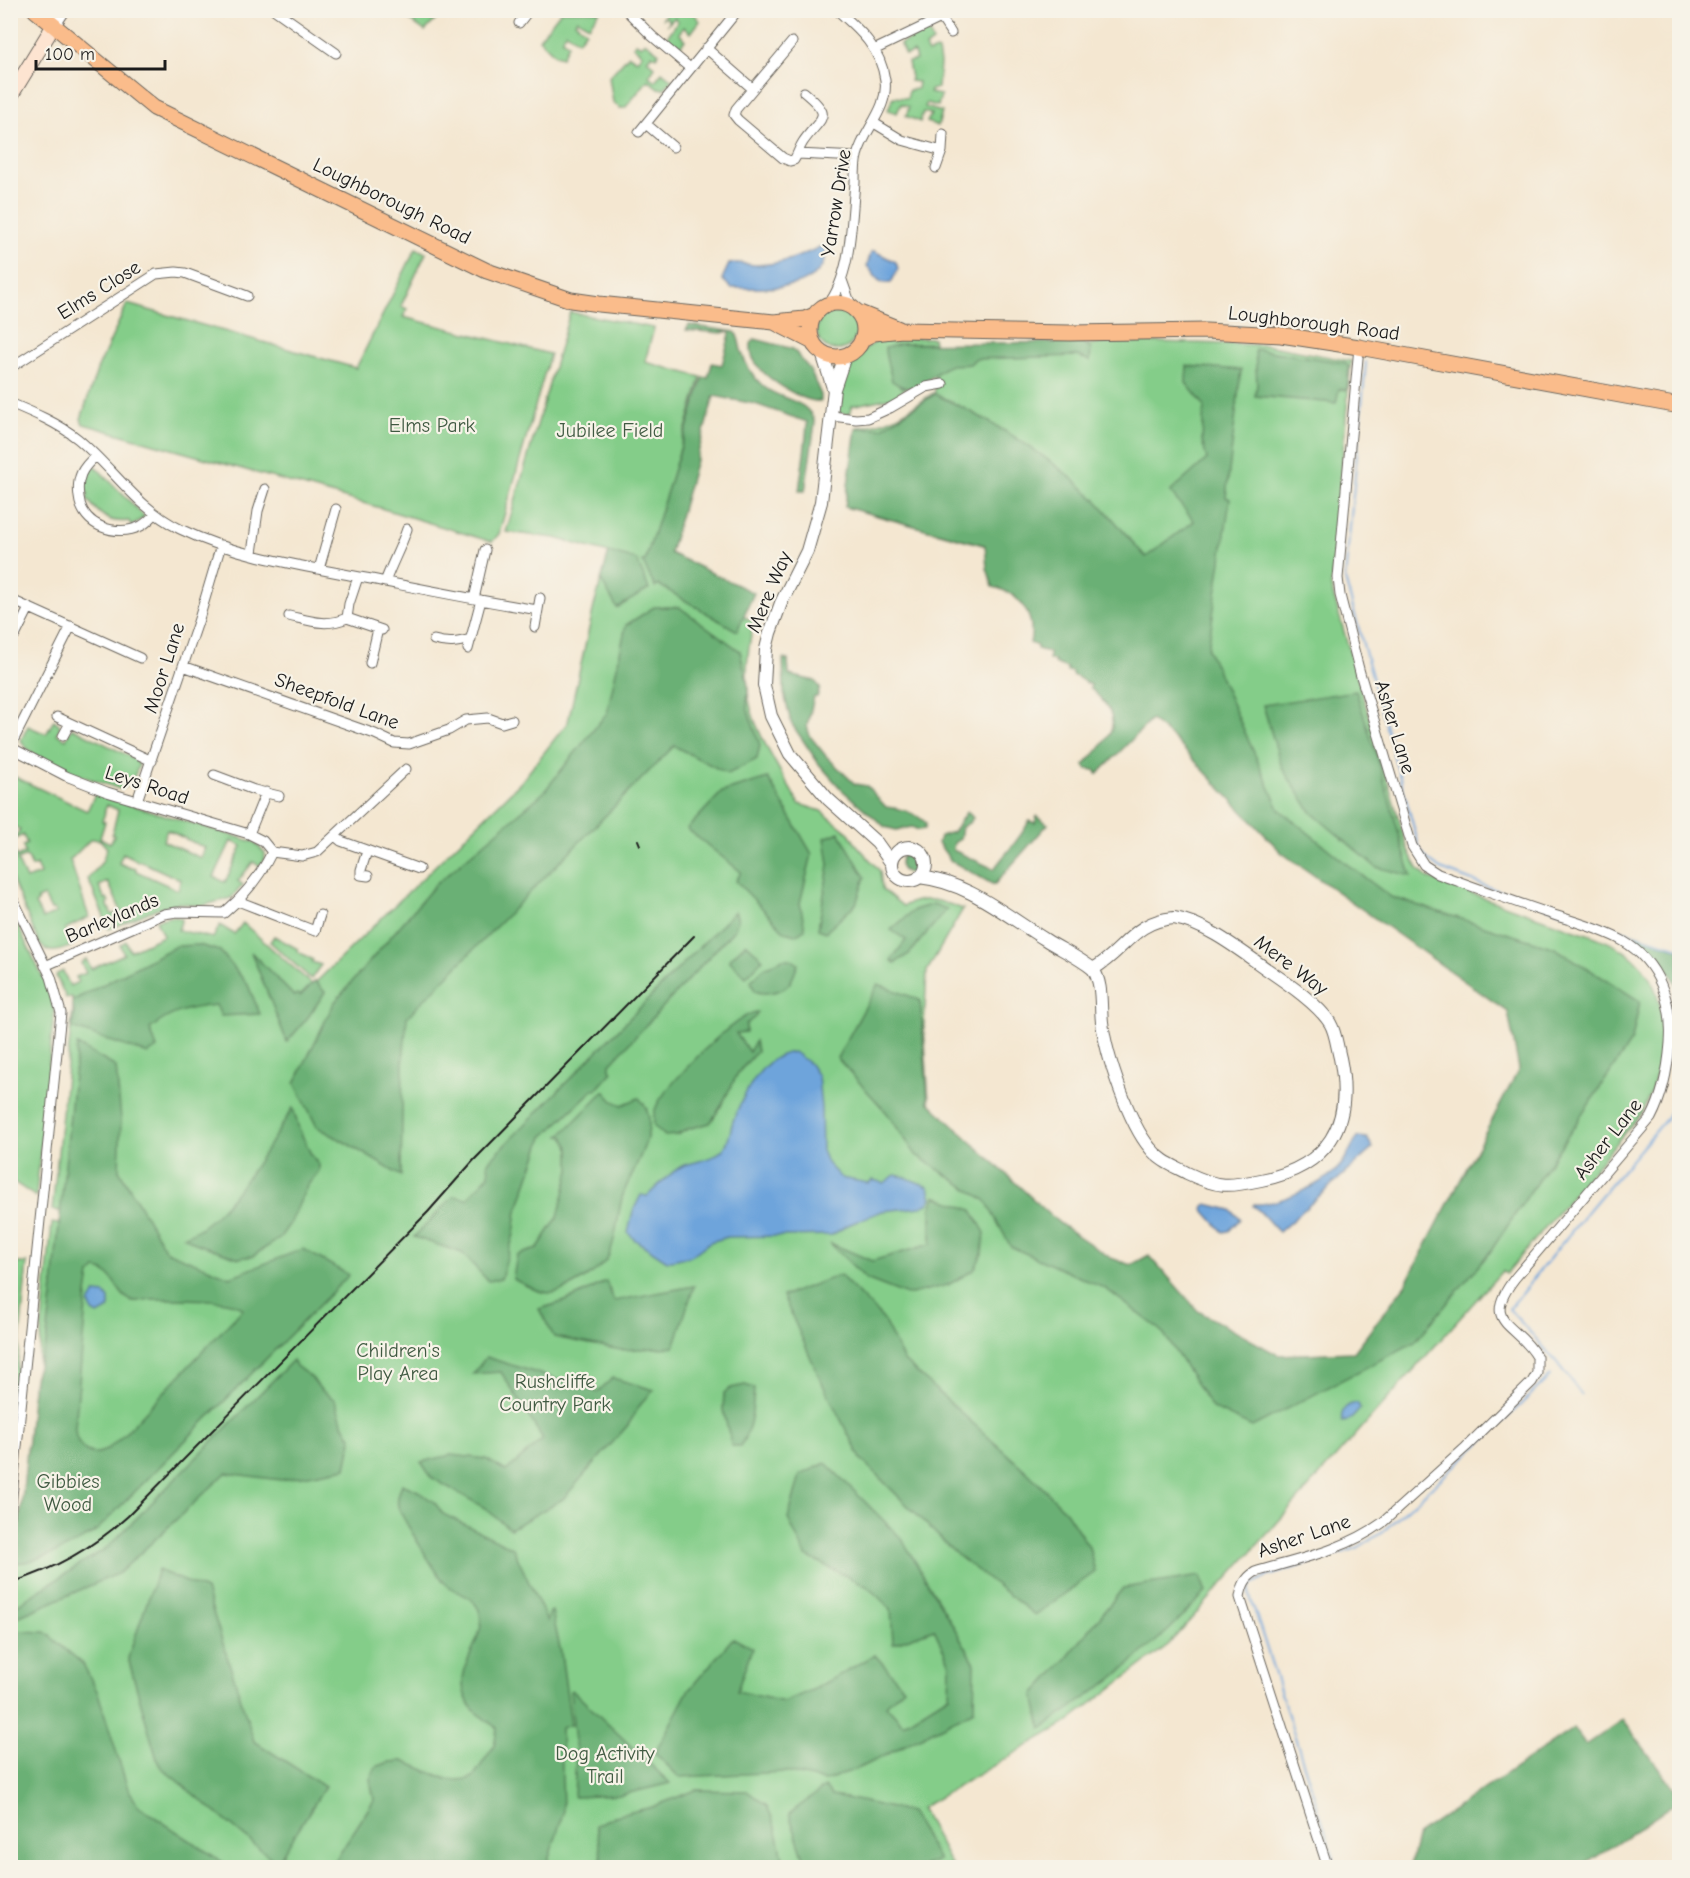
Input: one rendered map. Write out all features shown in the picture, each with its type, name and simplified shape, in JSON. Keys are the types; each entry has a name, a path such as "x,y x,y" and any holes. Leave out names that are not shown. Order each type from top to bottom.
{"main road":[{"name":"Loughborough Road","path":"35,10 154,108 487,271 571,300 774,322 805,319 821,310"},
{"path":"10,97 54,25"},
{"path":"844,304 854,310 862,321 864,330 858,347 845,356 829,356 817,347 810,332 812,322 821,310 844,304"},
{"name":"Loughborough Road","path":"854,310 902,330"},
{"name":"Loughborough Road","path":"774,322 817,347"},
{"name":"Loughborough Road","path":"862,339 874,333 902,330 1070,333 1206,331 1281,336 1359,347 1680,406"}],"street":[{"path":"54,25 64,10"},
{"path":"274,10 336,53"},
{"path":"519,23 529,10"},
{"path":"626,10 652,36 690,68"},
{"path":"639,132 738,10"},
{"name":"Yarrow Drive","path":"837,10 876,49 886,85 885,98 857,157 851,225 842,280"},
{"path":"876,49 939,14 951,33"},
{"path":"792,42 734,112 735,117 786,160 794,160 802,143 823,115 820,105 804,92"},
{"path":"706,48 753,89"},
{"path":"874,123 902,140 942,151"},
{"path":"646,124 673,147"},
{"path":"936,168 942,151 943,134"},
{"path":"798,154 857,157"},
{"name":"Elms Close","path":"10,368 156,274 185,273 248,295"},
{"path":"842,280 854,310"},
{"path":"821,310 836,294 842,280"},
{"name":"Mere Way","path":"817,347 834,389"},
{"name":"Asher Lane","path":"1328,1868 1240,1597 1241,1589 1248,1576 1255,1572 1337,1548 1367,1534 1466,1447 1532,1382 1537,1373 1537,1357 1504,1323 1500,1313 1502,1299 1515,1278 1651,1118 1663,1089 1671,1036 1666,995 1654,971 1622,941 1438,874 1424,865 1412,846 1360,673 1340,595 1338,578 1359,347"},
{"name":"Mere Way","path":"845,356 834,389 821,502 807,551 781,603 770,633 766,649 764,685 771,716 790,754 828,799 877,843 892,864"},
{"path":"832,416 868,418 927,387 943,384"},
{"path":"10,403 65,429 155,514 179,529 252,554 358,578 538,610"},
{"path":"96,456 85,468 79,482 80,502 87,518 102,527 118,531 140,526 155,514"},
{"path":"252,554 258,511 265,489"},
{"path":"319,569 336,509"},
{"path":"385,582 392,562 401,548 406,529"},
{"name":"Moor Lane","path":"137,801 222,545"},
{"path":"434,640 446,644 470,644 485,550"},
{"path":"347,618 358,578"},
{"path":"535,627 540,598"},
{"path":"14,601 140,658"},
{"path":"16,634 29,608"},
{"path":"304,619 305,608"},
{"path":"370,663 377,628 374,615"},
{"path":"289,616 334,623 347,618 377,628"},
{"path":"10,747 71,626"},
{"name":"Sheepfold Lane","path":"183,666 364,730 394,743 417,742 449,730 466,720 488,717 502,723 512,720"},
{"path":"57,717 152,761"},
{"path":"63,736 70,723"},
{"name":"Leys Road","path":"10,747 66,776 108,792 249,834 263,841 272,852"},
{"path":"272,852 302,855 317,852 406,769"},
{"path":"214,775 279,795"},
{"path":"249,834 266,792"},
{"path":"335,836 341,841 419,869"},
{"name":"Mere Way","path":"877,843 900,849"},
{"path":"926,861 924,871 912,880 902,879 893,870 893,858 900,849 913,847 947,883"},
{"path":"367,851 361,875 368,876"},
{"name":"Barleylands","path":"45,966 164,914 224,913 238,901 272,852"},
{"path":"919,877 947,883 992,904 1093,969"},
{"path":"10,893 51,977 59,1002 60,1031 10,1516"},
{"path":"238,901 315,931 320,915"},
{"name":"Mere Way","path":"1174,918 1197,925 1281,978 1323,1015 1330,1024 1335,1039 1342,1068 1344,1098 1341,1114 1327,1147 1309,1163 1292,1172 1261,1180 1220,1186 1205,1182 1158,1158 1143,1140 1116,1078 1105,1040 1099,989 1093,969 1106,962 1140,929 1160,919 1174,918"}],"green space":[{"path":"406,10 444,11 425,31 405,17"},
{"path":"561,11 600,11 589,26 577,19 575,22 586,31 578,41 566,32 562,39 568,44 562,57 555,55 539,39"},
{"path":"666,11 697,11 694,14 700,21 691,33 684,27 679,33 685,40 680,47 667,37 678,21 674,18 667,25 670,21 663,18"},
{"path":"928,30 933,42 925,47 928,53 938,51 940,63 938,88 930,90 930,93 941,95 938,106 927,103 925,107 942,112 938,126 927,122 931,114 923,112 920,122 906,116 909,107 901,104 897,113 888,110 893,97 907,98 909,90 917,89 918,82 910,81 908,62 916,60 914,52 905,55 900,44"},
{"path":"645,42 659,53 656,57 652,54 647,60 655,67 649,76 655,81 662,72 672,80 664,89 658,88 648,80 625,108 620,108 613,102 609,77 629,55 637,60 642,54 633,46 636,43 641,46"},
{"name":"Elms Park","path":"416,248 426,253 401,306 407,309 403,317 550,354 499,534 492,542 83,424 81,419 97,370 127,304 356,368"},
{"path":"837,310 845,311 851,316 856,322 856,338 851,344 845,349 837,350 829,349 823,344 818,338 817,330 818,322 823,316 829,311"},
{"name":"Rushcliffe Country Park","path":"570,312 654,328 645,362 701,377 646,565 754,622 747,666 751,709 766,745 799,804 821,811 849,833 880,871 882,889 903,906 933,900 963,909 927,971 924,1026 929,1102 972,1151 1019,1193 1158,1296 1291,1377 1347,1373 1536,1096 1521,1004 1307,843 990,547 845,507 857,427 889,420 935,392 934,348 1153,342 1265,345 1351,361 1331,587 1408,851 1419,870 1428,878 1619,947 1642,967 1654,986 1660,1006 1662,1027 1661,1050 1651,1093 1642,1112 1506,1274 1502,1271 1168,1645 1065,1724 921,1808 952,1867 11,1867 10,1629 15,1576 11,1576 10,1558 19,1559 52,1223 59,1224 61,1211 52,1210 73,1008 72,997 66,998 56,976 63,971 70,986 78,982 76,977 86,973 81,963 86,959 91,969 124,954 120,945 126,941 130,951 163,936 156,920 173,916 182,919 178,930 213,938 220,925 234,934 243,923 313,985 521,782 568,722 594,606 609,553 555,538 506,532"},
{"path":"689,325 729,331 722,333 686,330"},
{"path":"729,331 735,332 747,365 759,382 770,391 800,404 811,415 815,423 805,491 799,491 807,422 755,404 714,396 670,553 754,593 737,631 659,585 655,587 642,561 645,561 703,377 708,378 712,363 722,365"},
{"path":"933,338 934,343 901,344 890,368 892,380 901,387 907,387 895,397 851,406 850,414 837,413 841,374 850,360 878,340"},
{"path":"755,339 793,349 810,370 821,395 821,401 804,398 784,388 765,374 752,356 751,342"},
{"path":"1082,342 1091,348 1090,361 1077,356 975,359 970,364 951,365 924,384 910,388 892,381 885,348 901,344"},
{"path":"1255,349 1346,363 1349,368 1347,390 1339,389 1336,403 1255,396 1257,385"},
{"path":"1187,366 1241,370 1226,497 1230,499 1208,649 1279,809 1391,897 1555,948 1640,1001 1632,1040 1490,1252 1415,1342 1252,1427 1212,1408 1162,1331 1106,1289 1011,1247 985,1200 916,1155 887,1113 837,1058 878,984 920,1000 928,1102 1059,1223 1111,1258 1131,1265 1149,1255 1198,1311 1278,1355 1354,1352 1405,1285 1519,1069 1508,1012 1282,853 1174,739 1151,720 1098,774 1095,770 1086,769 1084,765 1102,745 1112,728 1109,710 1090,688 1091,685 1072,675 1067,668 1054,663 1055,661 1049,659 1049,652 1037,649 1037,646 1030,643 1031,624 1024,607 1011,594 993,587 987,568 985,545 845,507 856,428 882,428 935,394 979,416 1041,454 1097,501 1146,557 1194,521 1170,492 1207,459 1202,441 1204,405 1186,383"},
{"path":"90,465 94,465 145,517 131,526 129,521 115,521 100,513 87,499 88,493 81,488"},
{"path":"609,552 637,560 649,589 617,608 601,580"},
{"path":"654,607 679,607 740,651 748,685 747,708 760,745 757,759 728,774 674,746 407,1017 403,1061 401,1176 317,1127 295,1083 334,1003 435,885 543,793 607,713 626,625"},
{"path":"783,659 788,660 789,675 815,681 820,688 817,697 814,697 807,726 810,736 826,756 855,784 867,786 886,807 918,816 926,823 925,829 918,830 912,827 896,830 885,827 842,790 819,764 791,723 784,693"},
{"path":"1356,691 1411,876 1376,867 1312,813 1282,768 1263,705"},
{"path":"54,720 60,727 57,734 66,739 73,728 135,759 139,765 132,780 120,789 81,776 37,756 21,740 28,726 46,734"},
{"path":"11,775 87,811 95,794 254,842 265,853 264,861 259,866 253,862 238,881 243,885 231,898 201,906 179,903 156,909 109,929 88,879 102,862 107,848 100,840 91,839 70,860 89,917 65,929 72,946 50,951 39,943 11,877 10,843 17,857 25,853 23,846 27,844 23,835 11,841 11,833 16,836 20,830 11,824","holes":["107,805 118,810 112,834 114,836 110,843 100,838 105,822 102,821","167,830 205,848 201,858 163,841","231,841 242,846 225,882 214,877","123,853 181,880 178,890 136,871 136,868 119,863","24,857 28,858 32,867 36,865 40,874 26,879 17,860","108,882 121,911 112,915 107,903 109,902 107,898 105,899 99,886","44,896 51,910 54,909 56,913 43,919 35,904 38,902 37,899"]},
{"path":"768,778 812,854 800,903 805,929 795,935 785,932 736,881 741,872 687,829 722,792"},
{"path":"967,811 973,818 962,827 960,839 954,843 953,850 994,869 1029,821 1035,823 1037,816 1048,824 994,885 951,861 938,843 940,836 953,832"},
{"path":"839,832 865,877 856,904 826,932 818,929 829,865 825,838"},
{"path":"910,853 917,856 920,863 917,870 910,873 903,870 900,863 903,856"},
{"path":"933,904 947,909 909,954 895,963 891,960 906,940 891,930 914,910"},
{"path":"10,910 51,994 54,1012 36,1197 11,1180"},
{"path":"735,911 738,920 734,930 610,1064 612,1072 596,1090 594,1089 543,1137 517,1211 514,1234 501,1279 488,1281 462,1253 414,1237 454,1196 467,1199 489,1175 488,1162"},
{"path":"1632,933 1679,949 1679,991 1666,966"},
{"path":"274,936 298,949 297,951 313,960 312,962 321,965 311,979 270,942"},
{"path":"746,943 763,959 746,977 729,960"},
{"path":"199,945 220,951 248,985 260,1014 221,1016 216,1005 181,1011 150,1029 157,1048 148,1054 72,1028 74,1013 72,1001 176,946"},
{"path":"251,952 294,996 297,994 300,996 315,981 325,992 287,1042"},
{"path":"783,959 791,959 798,964 789,984 781,990 772,992 755,991 751,981 764,968"},
{"path":"757,1012 755,1017 746,1024 746,1032 736,1033 749,1052 755,1041 757,1051 738,1073 710,1123 688,1129 677,1135 665,1136 654,1126 654,1120 657,1106 665,1093 688,1066 719,1036 734,1024"},
{"name":"Gibbies Wood","path":"77,1045 116,1067 121,1119 119,1170 166,1251 230,1277 303,1249 349,1275 98,1529 58,1551 16,1563 34,1378 46,1344","holes":["96,1269 108,1274 128,1299 134,1301 152,1299 214,1301 227,1302 243,1309 116,1442 104,1451 92,1453 79,1444 75,1428 90,1275"]},
{"path":"604,1091 613,1101 622,1105 639,1098 646,1109 649,1120 644,1146 623,1195 611,1250 599,1268 574,1285 551,1293 536,1290 513,1279 517,1255 537,1249 558,1217 570,1170 570,1150 564,1136 560,1136"},
{"path":"293,1108 299,1129 319,1165 319,1171 307,1186 291,1222 279,1239 253,1256 239,1258 195,1243 184,1236 199,1229 230,1200"},
{"path":"935,1196 972,1210 985,1233 982,1254 974,1270 948,1285 907,1295 866,1279 830,1243 872,1261 931,1244 931,1209"},
{"path":"27,1263 11,1435 10,1265"},
{"path":"840,1275 883,1319 904,1361 1027,1472 1065,1510 1089,1547 1095,1572 1035,1615 956,1554 861,1459 822,1383 783,1296"},
{"path":"606,1281 614,1301 694,1286 674,1347 621,1350 554,1337 539,1309 574,1298"},
{"path":"486,1357 597,1392 613,1378 654,1390 641,1404 628,1425 563,1499 510,1529 485,1508 432,1478 421,1462 451,1455 486,1459 506,1471 543,1439 501,1372 473,1374"},
{"path":"293,1360 296,1366 312,1378 321,1390 335,1400 342,1422 352,1439 346,1468 281,1480 226,1473 119,1573 13,1619 14,1604 17,1605 108,1547"},
{"path":"745,1385 754,1388 751,1418 740,1446 732,1446 723,1410 724,1393 731,1388"},
{"path":"826,1463 902,1539 975,1663 974,1710 866,1765 825,1781 785,1772 679,1777 655,1753 688,1691 733,1638 752,1648 737,1691 784,1702 812,1690 875,1655 904,1688 886,1705 903,1724 949,1695 950,1664 934,1629 893,1644 891,1609 868,1587 806,1556 788,1519 800,1475"},
{"path":"402,1484 418,1491 435,1503 443,1514 513,1548 547,1621 552,1611 561,1653 571,1725 561,1728 563,1814 546,1867 331,1867 374,1800 370,1779 376,1767 389,1762 403,1761 447,1779 468,1779 473,1777 494,1746 497,1728 472,1708 465,1694 463,1681 465,1668 480,1631 481,1619 478,1608 467,1597 446,1584 420,1545 398,1506"},
{"path":"158,1570 206,1590 254,1741 325,1787 277,1863 158,1763 128,1658"},
{"path":"1200,1576 1206,1592 1169,1630 1112,1679 1041,1729 1034,1694 1066,1659 1123,1588"},
{"path":"17,1631 45,1632 83,1664 98,1693 127,1786 138,1806 230,1867 11,1867 10,1634"},
{"name":"Dog Activity Trail","path":"572,1690 670,1783 621,1795 574,1797 576,1753 570,1691"},
{"path":"1623,1720 1679,1795 1679,1801 1581,1867 1412,1867 1411,1862 1418,1834 1574,1728 1586,1745"},
{"path":"825,1787 831,1796 910,1812 939,1860 920,1867 807,1867 789,1814"},
{"path":"696,1790 747,1791 767,1806 776,1827 785,1867 603,1867 596,1825 615,1816 652,1807"}],"water":[{"path":"822,246 826,249 823,264 815,274 804,281 774,288 731,288 722,279 729,264 732,263 757,265 775,263 798,257"},
{"path":"874,251 896,262 898,269 891,283 877,279 867,266 871,252"},
{"path":"794,1052 810,1064 818,1076 822,1150 827,1163 841,1178 868,1183 873,1180 884,1183 895,1175 905,1177 929,1187 932,1198 928,1204 921,1207 882,1211 848,1225 832,1235 728,1237 710,1242 691,1256 667,1261 635,1240 628,1233 633,1211 641,1195 647,1196 682,1166 710,1158 720,1152 729,1138 737,1111 756,1078 773,1060 783,1054"},
{"path":"1358,1137 1367,1138 1373,1148 1279,1232 1253,1206 1287,1197 1324,1179 1340,1166"},
{"path":"1207,1204 1231,1210 1240,1219 1229,1231 1223,1232 1203,1209"},
{"path":"95,1293 105,1294 109,1299 109,1309 98,1315 93,1312 89,1304"},
{"path":"1358,1403 1360,1409 1358,1412 1342,1422 1345,1408"}],"waterway":[{"path":"1366,362 1345,579 1420,850 1428,860 1441,869 1496,890 1680,948"},
{"path":"1581,1394 1555,1360 1509,1309 1666,1119 1672,1108 1680,1076"},
{"path":"1337,1868 1249,1593 1251,1585 1265,1577 1357,1548 1381,1533 1550,1376"}],"railway":[{"path":"638,840 640,845"},
{"path":"10,1583 43,1571 73,1556 101,1538 128,1516 428,1212 474,1160 694,936"}],"park label":[{"name":"Jubilee Field","path":"610,430"},
{"name":"Children's Play Area","path":"398,1362"}]}
